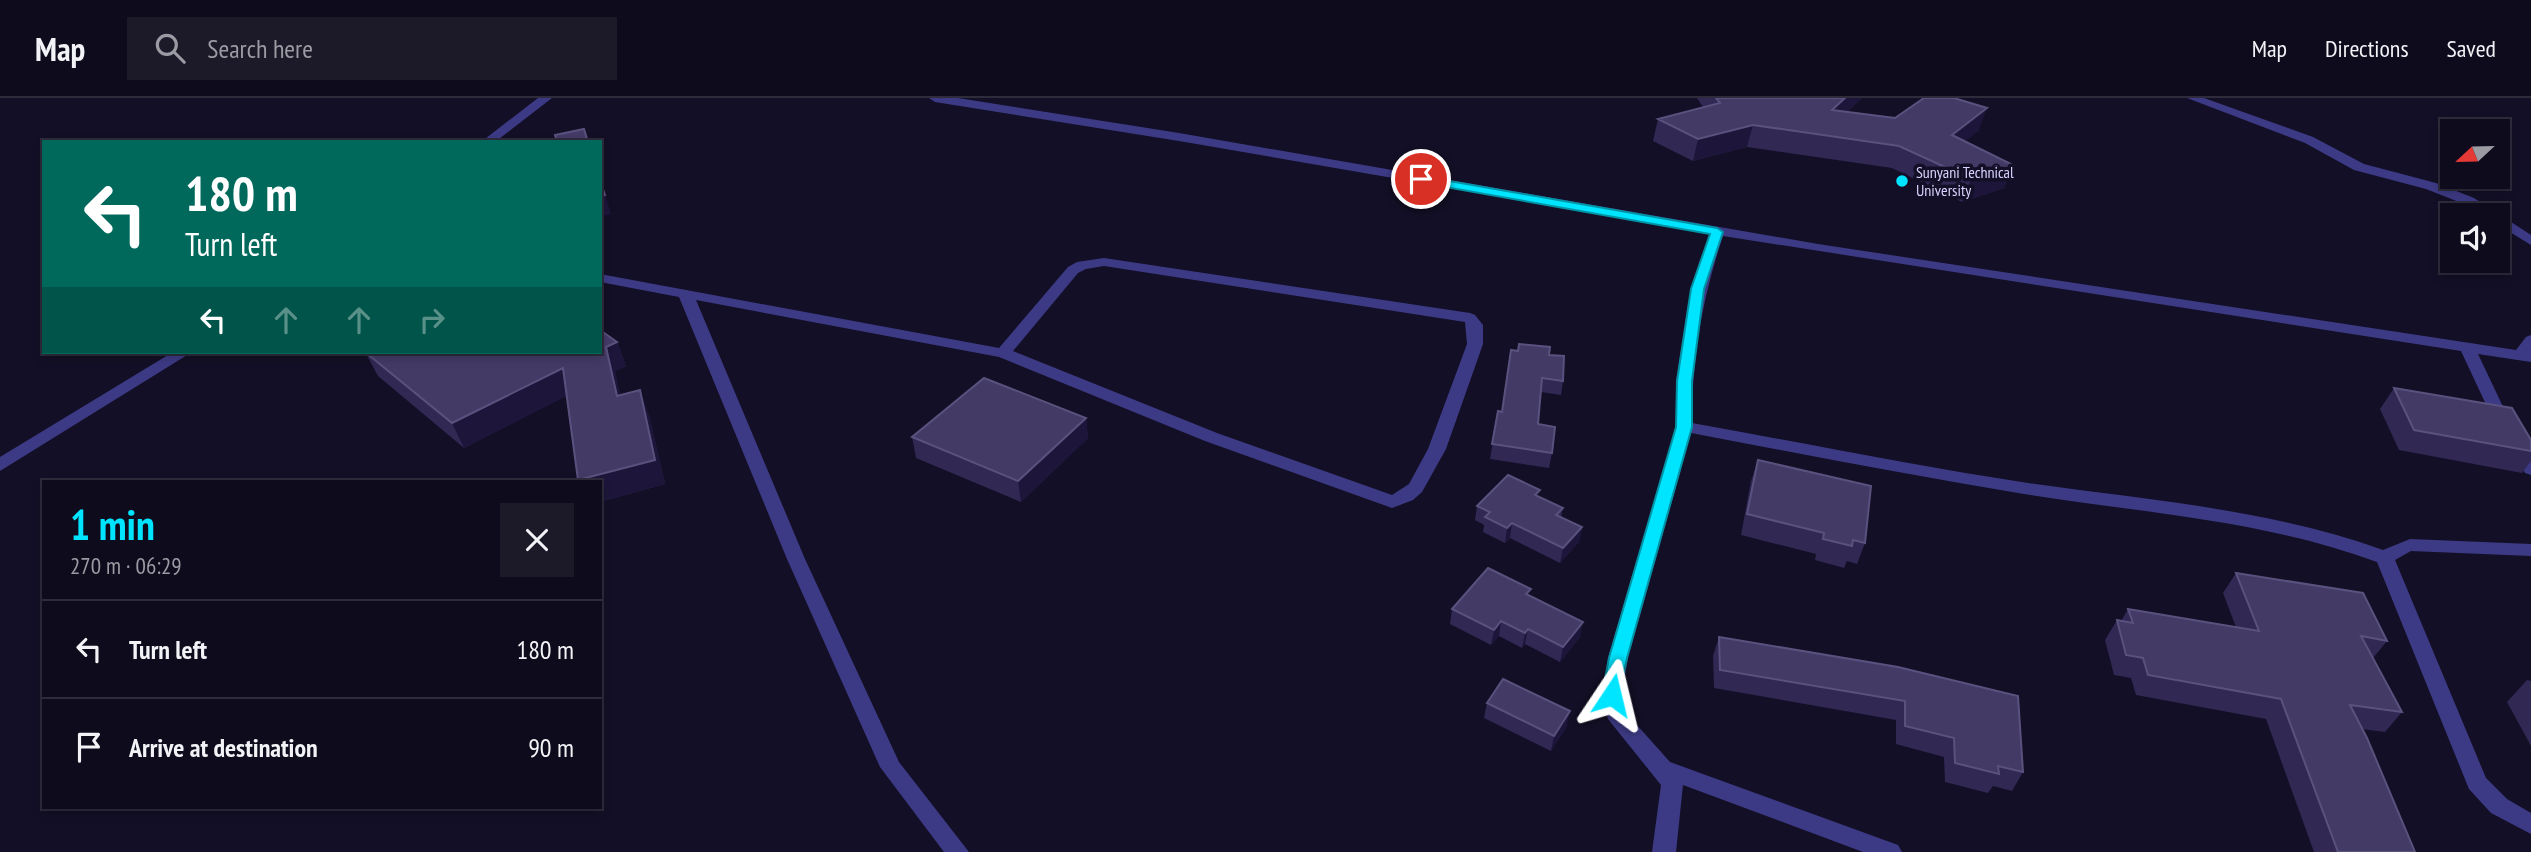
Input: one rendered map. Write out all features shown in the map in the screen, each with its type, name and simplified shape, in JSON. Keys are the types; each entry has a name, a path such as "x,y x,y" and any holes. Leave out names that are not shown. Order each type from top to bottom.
{"street":[{"path":"490,140 546,98"},
{"path":"935,98 1192,139 1717,232 2526,356 2531,340"},
{"path":"2193,98 2309,140 2359,167 2431,186 2472,203"},
{"path":"2510,227 2531,241"},
{"path":"1664,852 1672,784 1662,768 1619,719 1612,695 1618,658 1684,427 1684,381 1698,289 1717,232"},
{"path":"602,278 1003,353 1211,437 1392,502 1407,496 1416,488 1437,449 1453,400 1472,355 1475,325 1470,317 1092,262 1073,270 1003,353"},
{"path":"686,295 796,559 891,767 957,852"},
{"path":"2467,346 2498,413 2531,469"},
{"path":"0,465 181,354"},
{"path":"1684,427 2025,488 2214,514 2333,539 2385,558 2477,783 2499,806 2531,824"},
{"path":"2385,558 2410,545 2531,550"},
{"path":"1662,768 1890,852"}],"building":[{"path":"1716,98 1845,98 1832,110 1895,118 1924,98 1954,98 1987,108 1952,135 2013,165 1971,179 1899,146 1753,125 1698,139 1658,119 1720,103"},
{"path":"584,129 587,140 556,140 555,135"},
{"path":"602,331 617,342 606,347 617,396 640,390 655,460 578,480 563,368 452,423 367,354 602,354"},
{"path":"1519,344 1550,347 1549,355 1564,356 1563,381 1542,378 1538,424 1555,427 1552,453 1492,444 1498,411 1502,412 1511,350 1518,351"},
{"path":"984,378 1086,418 1018,481 912,437"},
{"path":"2394,388 2512,408 2531,440 2531,451 2414,430"},
{"path":"1758,460 1871,486 1865,543 1853,540 1852,546 1823,539 1824,533 1747,514"},
{"path":"1508,475 1540,490 1535,495 1563,508 1556,515 1582,527 1563,548 1512,523 1507,528 1485,517 1490,512 1477,506"},
{"path":"1488,568 1531,589 1526,594 1583,622 1563,647 1528,629 1525,633 1501,621 1494,630 1452,609"},
{"path":"2236,573 2363,593 2387,641 2361,636 2402,712 2350,705 2367,738 2415,852 2338,852 2281,699 2148,675 2143,658 2126,655 2117,620 2133,623 2128,609 2259,631"},
{"path":"1719,637 1898,667 2018,696 2023,772 1998,766 1999,774 1955,763 1954,738 1905,726 1905,701 1720,670"},
{"path":"1503,679 1570,711 1554,736 1487,703"}],"place":[{"name":"Sunyani Technical University","path":"1902,181"}],"route":[{"path":"1421,179 1717,232 1698,289 1684,381 1684,427 1618,658 1612,695"}]}
